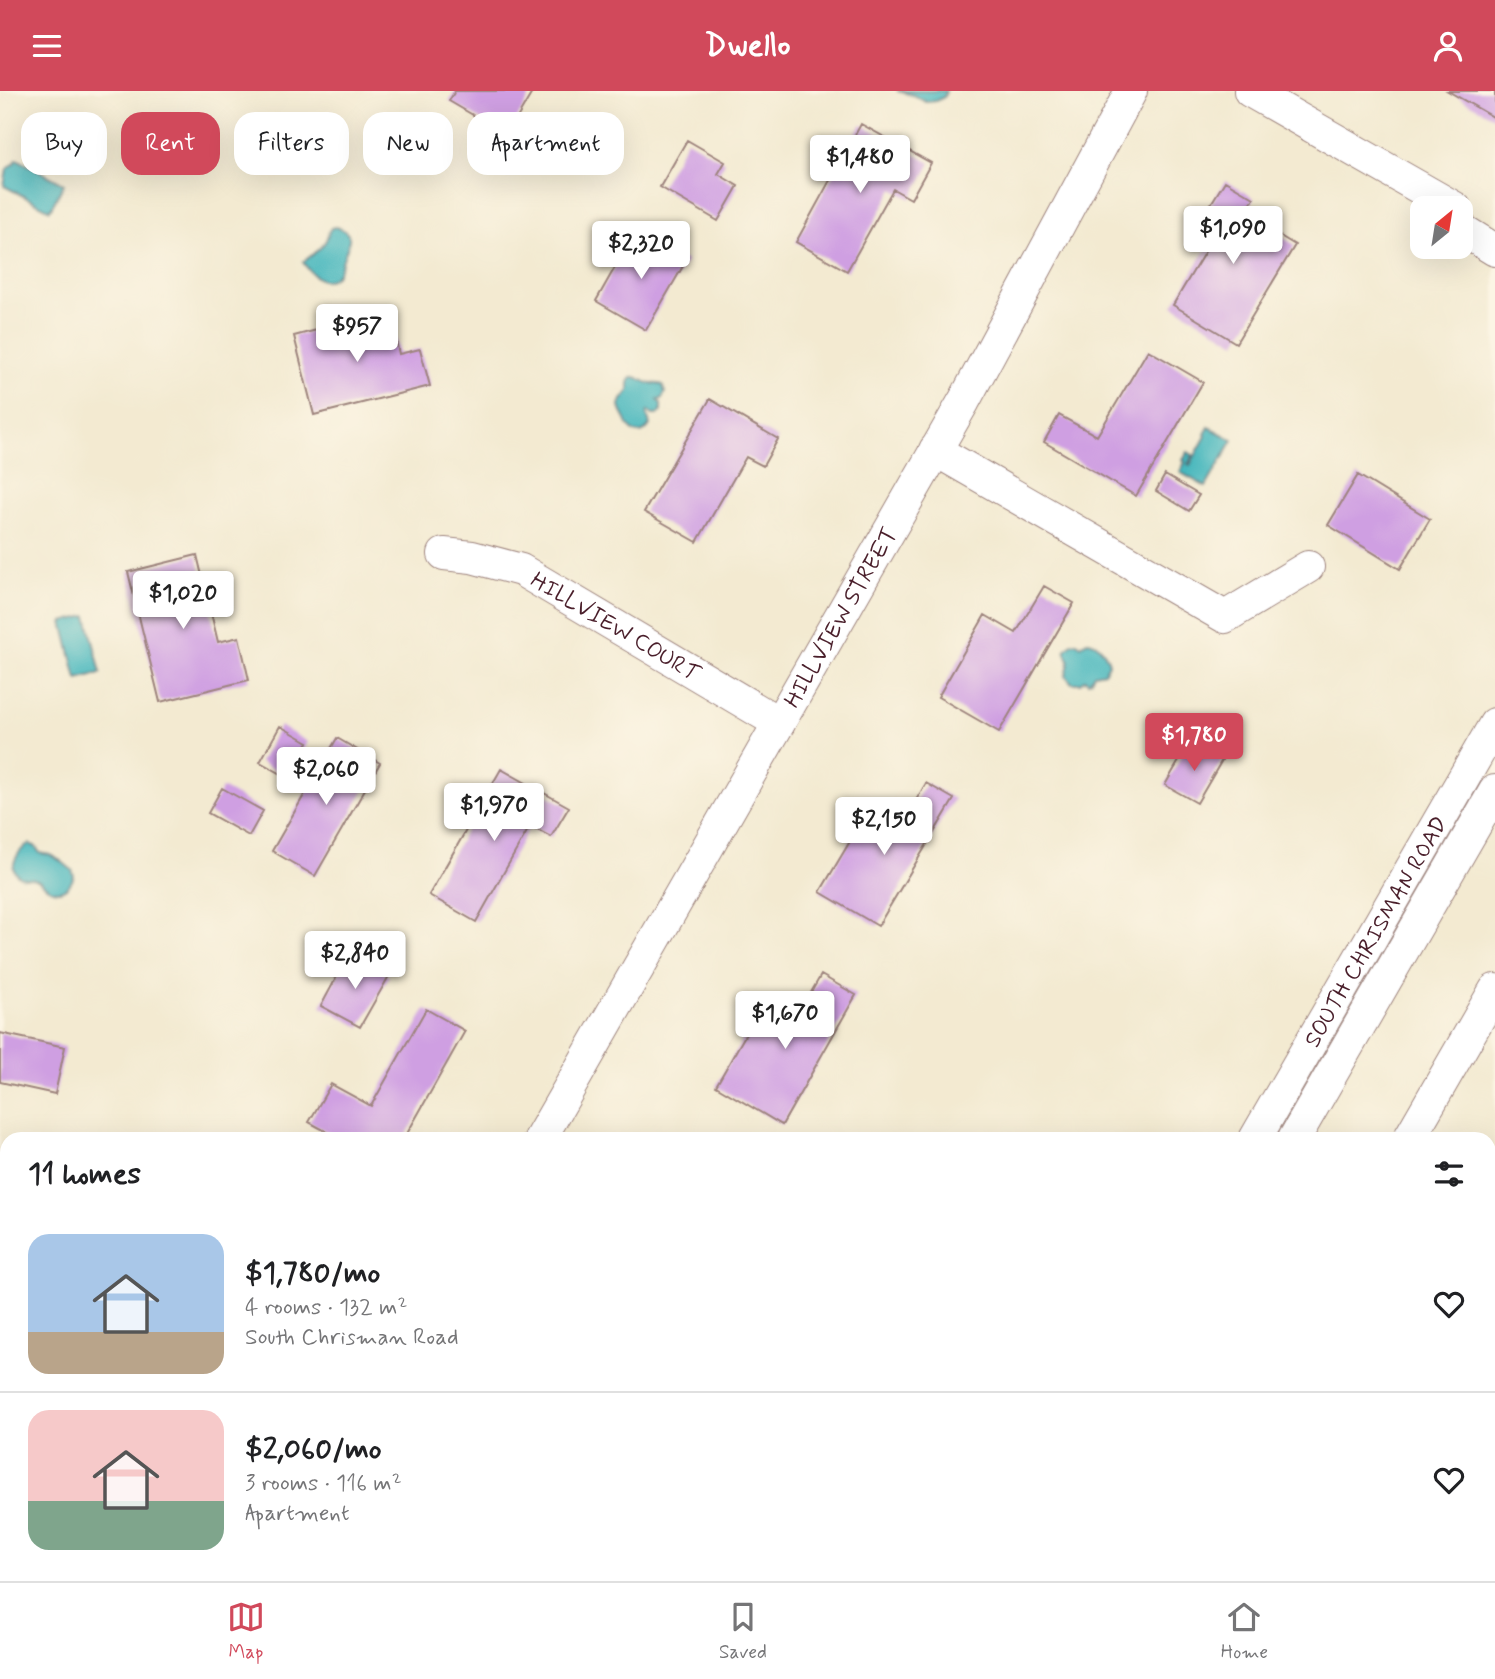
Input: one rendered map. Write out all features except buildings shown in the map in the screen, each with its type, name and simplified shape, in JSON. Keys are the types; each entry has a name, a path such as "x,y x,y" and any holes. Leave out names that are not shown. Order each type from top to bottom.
{"street":[{"name":"HILLVIEW STREET","path":"544,1132 964,401 1131,91"},
{"path":"1250,91 1478,226"},
{"path":"1357,152 1417,196"},
{"path":"935,450 1225,617 1308,567"},
{"name":"HILLVIEW COURT","path":"444,554 472,557 521,570 779,723"},
{"name":"SOUTH CHRISMAN ROAD","path":"1259,1132 1495,724"},
{"name":"SOUTH CHRISMAN ROAD","path":"1298,1132 1495,791"},
{"path":"1413,1132 1495,990"}],"water":[{"path":"897,91 946,91 944,97 926,102"},
{"path":"17,159 21,161 21,175 47,175 64,184 50,210 4,186 7,169"},
{"path":"336,227 347,233 349,242 337,274 328,280 319,279 303,262 322,246 331,228"},
{"path":"631,378 663,385 665,393 662,399 658,400 661,412 653,415 648,411 650,425 640,433 631,428 620,407 629,391"},
{"path":"1209,427 1233,440 1206,487 1180,472 1188,452 1193,455 1188,464 1190,465"},
{"path":"87,616 101,673 77,679 63,622"},
{"path":"1087,641 1095,643 1101,649 1109,664 1104,672 1094,674 1090,681 1085,679 1080,683 1072,683 1066,676 1069,662 1066,650 1072,643 1081,645"},
{"path":"29,844 72,870 74,876 67,887 61,891 53,890 33,878 21,877 15,872 16,859"}]}
